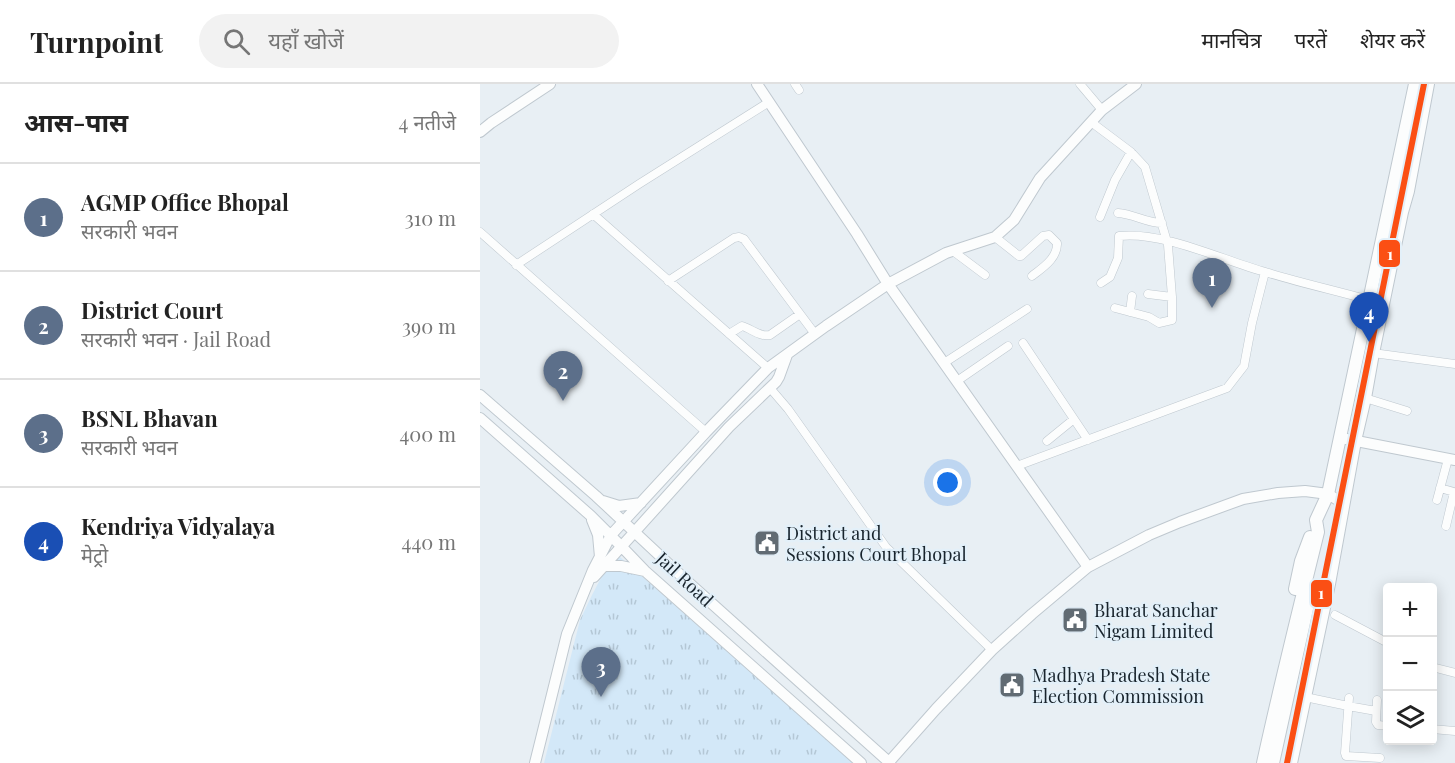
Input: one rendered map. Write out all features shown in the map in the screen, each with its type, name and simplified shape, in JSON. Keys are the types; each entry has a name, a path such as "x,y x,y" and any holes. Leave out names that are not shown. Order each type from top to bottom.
{"main road":[{"path":"1255,763 1305,548 1328,494 1415,84"},
{"path":"1291,763 1327,595 1355,441 1408,191 1428,84"},
{"path":"1263,763 1299,603 1318,532 1316,520"},
{"path":"1273,763 1325,534 1341,522"}],"street":[{"path":"480,132 507,111 550,84"},
{"path":"758,84 858,234 888,284 1088,567"},
{"path":"1080,84 1102,110"},
{"path":"535,763 567,634 586,587 602,562 611,535 768,368 888,284 946,253 995,237 1014,220 1040,178 1090,122 1136,84"},
{"path":"516,265 769,102"},
{"path":"1090,122 1131,152 1145,166 1167,240 1172,320 1159,323 1149,317 1115,308"},
{"path":"1100,217 1115,180 1131,152"},
{"path":"1118,213 1152,223 1162,223"},
{"path":"593,214 768,368"},
{"path":"480,232 706,432"},
{"path":"995,237 1019,256 1043,236 1049,235 1057,243 1057,251 1032,276"},
{"path":"1101,283 1110,277 1118,258 1119,236 1137,236 1167,240 1265,272 1369,300"},
{"path":"668,281 739,237 744,239 815,334"},
{"path":"953,251 985,275"},
{"path":"1017,466 1227,388 1244,366 1265,272"},
{"path":"1149,294 1172,297"},
{"path":"1130,312 1132,296"},
{"path":"944,363 1027,309"},
{"path":"729,334 742,326 761,335 770,335 800,314"},
{"path":"1023,343 1088,440"},
{"path":"957,381 1008,346"},
{"path":"1373,352 1455,364"},
{"path":"602,562 622,547 729,427 770,388 779,377 787,354"},
{"path":"770,388 788,409 886,547 992,650"},
{"name":"Jail Road","path":"480,395 636,532 706,599 890,763"},
{"path":"1365,398 1407,411"},
{"name":"Jail Road","path":"480,418 591,516 645,571 861,763"},
{"path":"1047,441 1074,419"},
{"path":"1341,438 1451,459 1437,501"},
{"path":"1440,488 1454,492 1446,526"},
{"path":"890,763 992,650 1088,567 1149,535 1244,499 1305,491 1328,494 1344,504"},
{"path":"600,500 619,506 641,503"},
{"path":"591,516 598,535 602,562"},
{"path":"602,562 645,571"},
{"path":"1335,615 1383,640"},
{"path":"1437,668 1455,673"},
{"path":"1305,697 1376,711"},
{"path":"1349,698 1346,756 1380,759"},
{"path":"1377,700 1376,722 1383,726"},
{"path":"1437,729 1455,731"}],"green space":[{"path":"620,557 854,763 544,763 580,620 603,574"}],"transit line":[{"name":"1","path":"1287,763 1424,84"}],"place":[{"name":"AGMP Office Bhopal","path":"1212,308"},
{"name":"Kendriya Vidyalaya","path":"1369,342"},
{"name":"District Court","path":"563,401"},
{"name":"District and Sessions Court Bhopal","path":"767,543"},
{"name":"Bharat Sanchar Nigam Limited","path":"1075,620"},
{"name":"Madhya Pradesh State Election Commission","path":"1012,685"},
{"name":"BSNL Bhavan","path":"601,697"}]}
